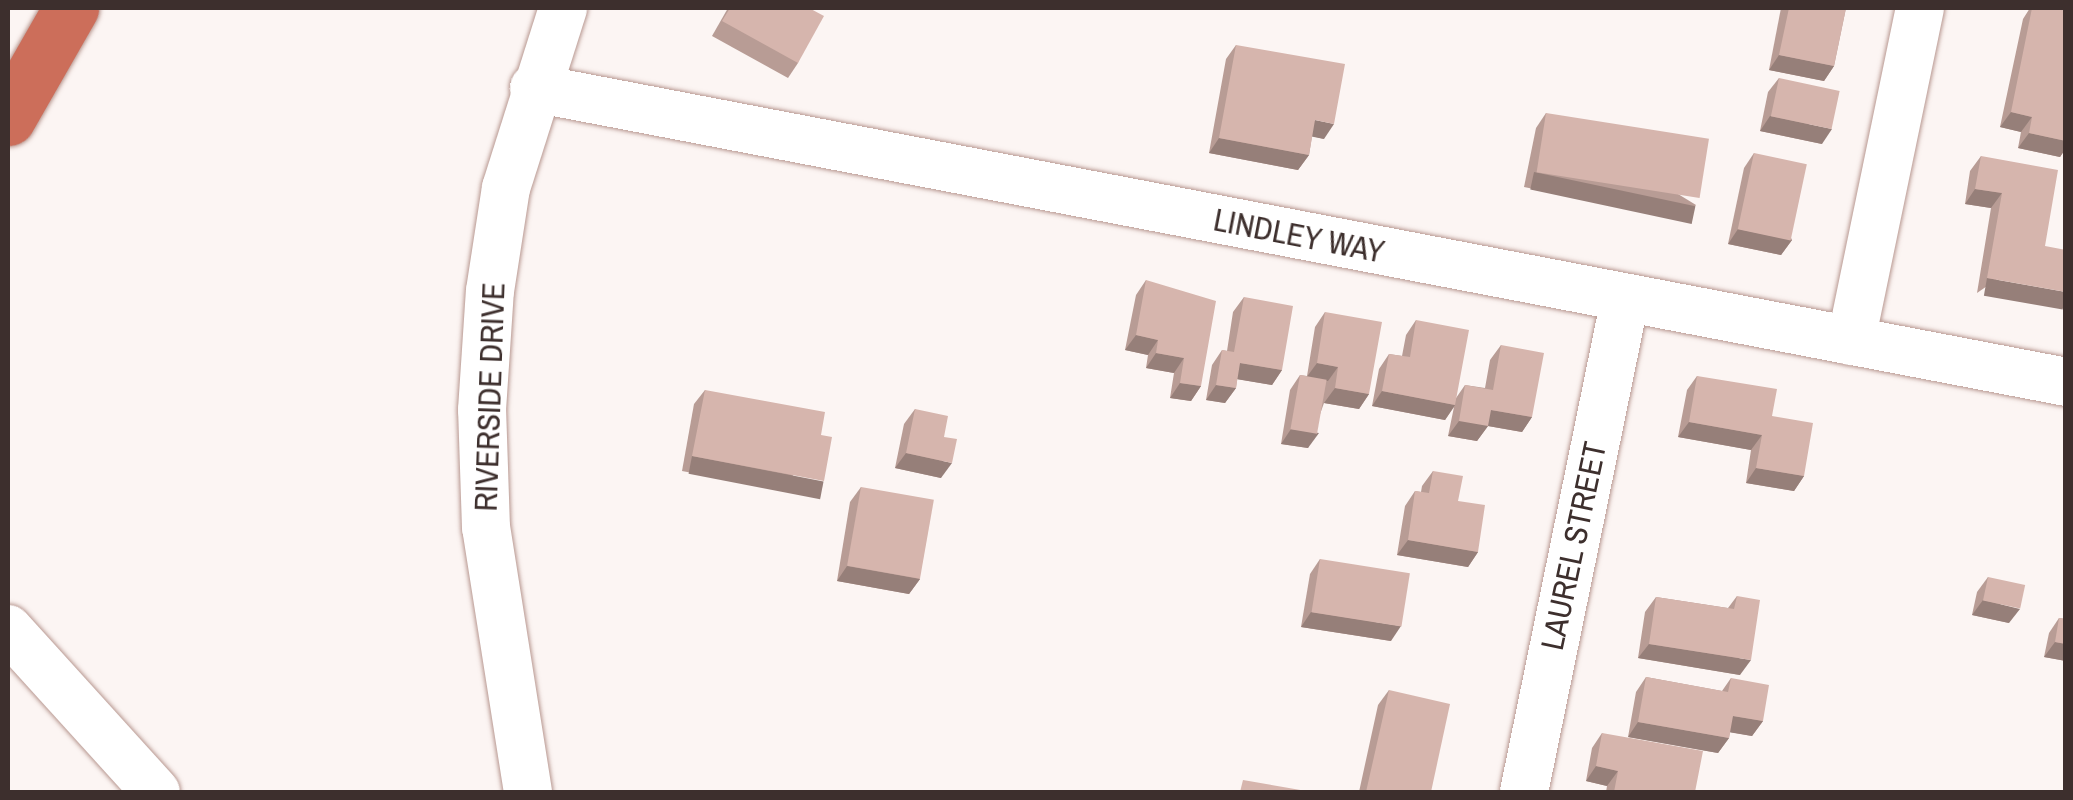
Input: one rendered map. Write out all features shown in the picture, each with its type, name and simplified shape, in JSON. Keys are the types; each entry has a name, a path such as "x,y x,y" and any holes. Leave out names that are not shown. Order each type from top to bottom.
{"highway":[{"path":"8,118 71,8"}],"street":[{"name":"RIVERSIDE DRIVE","path":"528,792 486,528 482,410 490,291 506,188 534,88 563,8"},
{"path":"1851,342 1920,8"},
{"name":"LINDLEY WAY","path":"534,88 2066,382"},
{"name":"LAUREL STREET","path":"1524,792 1625,299"},
{"path":"8,629 156,792"}],"building":[{"path":"730,8 809,8 824,16 798,63 722,21"},
{"path":"1789,8 1846,8 1834,66 1779,55"},
{"path":"2032,8 2066,11 2066,141 2029,133 2032,117 2011,112"},
{"path":"1236,45 1345,64 1334,124 1315,120 1309,155 1219,138"},
{"path":"1779,78 1840,91 1832,129 1771,116"},
{"path":"1546,113 1709,139 1700,198 1537,172"},
{"path":"1754,153 1807,164 1791,241 1738,229"},
{"path":"1981,156 2058,170 2045,246 2066,250 2066,292 1987,278 2002,193 1975,189"},
{"path":"1146,280 1216,301 1201,386 1180,383 1184,358 1156,353 1158,340 1136,335"},
{"path":"1244,297 1293,306 1282,370 1240,363 1236,388 1216,385 1222,350 1234,352"},
{"path":"1325,312 1382,322 1369,394 1335,388 1338,367 1317,363"},
{"path":"1416,320 1469,330 1455,405 1382,391 1389,354 1410,357"},
{"path":"1501,345 1544,353 1532,417 1491,410 1488,426 1459,421 1465,385 1493,390"},
{"path":"1300,375 1327,380 1317,434 1290,429"},
{"path":"1697,376 1777,389 1772,416 1813,423 1804,476 1756,468 1762,435 1689,422"},
{"path":"705,390 825,412 821,435 832,437 824,481 692,456"},
{"path":"915,409 948,416 944,437 957,439 952,463 906,453"},
{"path":"1433,471 1463,476 1458,501 1485,505 1478,552 1408,540 1415,491 1429,493"},
{"path":"861,487 934,500 920,579 847,566"},
{"path":"1320,559 1410,573 1401,627 1312,612"},
{"path":"1988,577 2025,585 2020,608 1983,600"},
{"path":"1737,596 1760,600 1751,660 1649,644 1656,597 1734,609"},
{"path":"2059,618 2066,619 2066,644 2055,642"},
{"path":"1646,677 1728,692 1731,678 1769,685 1763,721 1733,716 1729,738 1638,722"},
{"path":"1389,690 1450,704 1431,792 1366,792"},
{"path":"1602,733 1703,751 1695,792 1614,792 1618,771 1596,766"},
{"path":"1243,780 1312,792 1240,792"}]}
